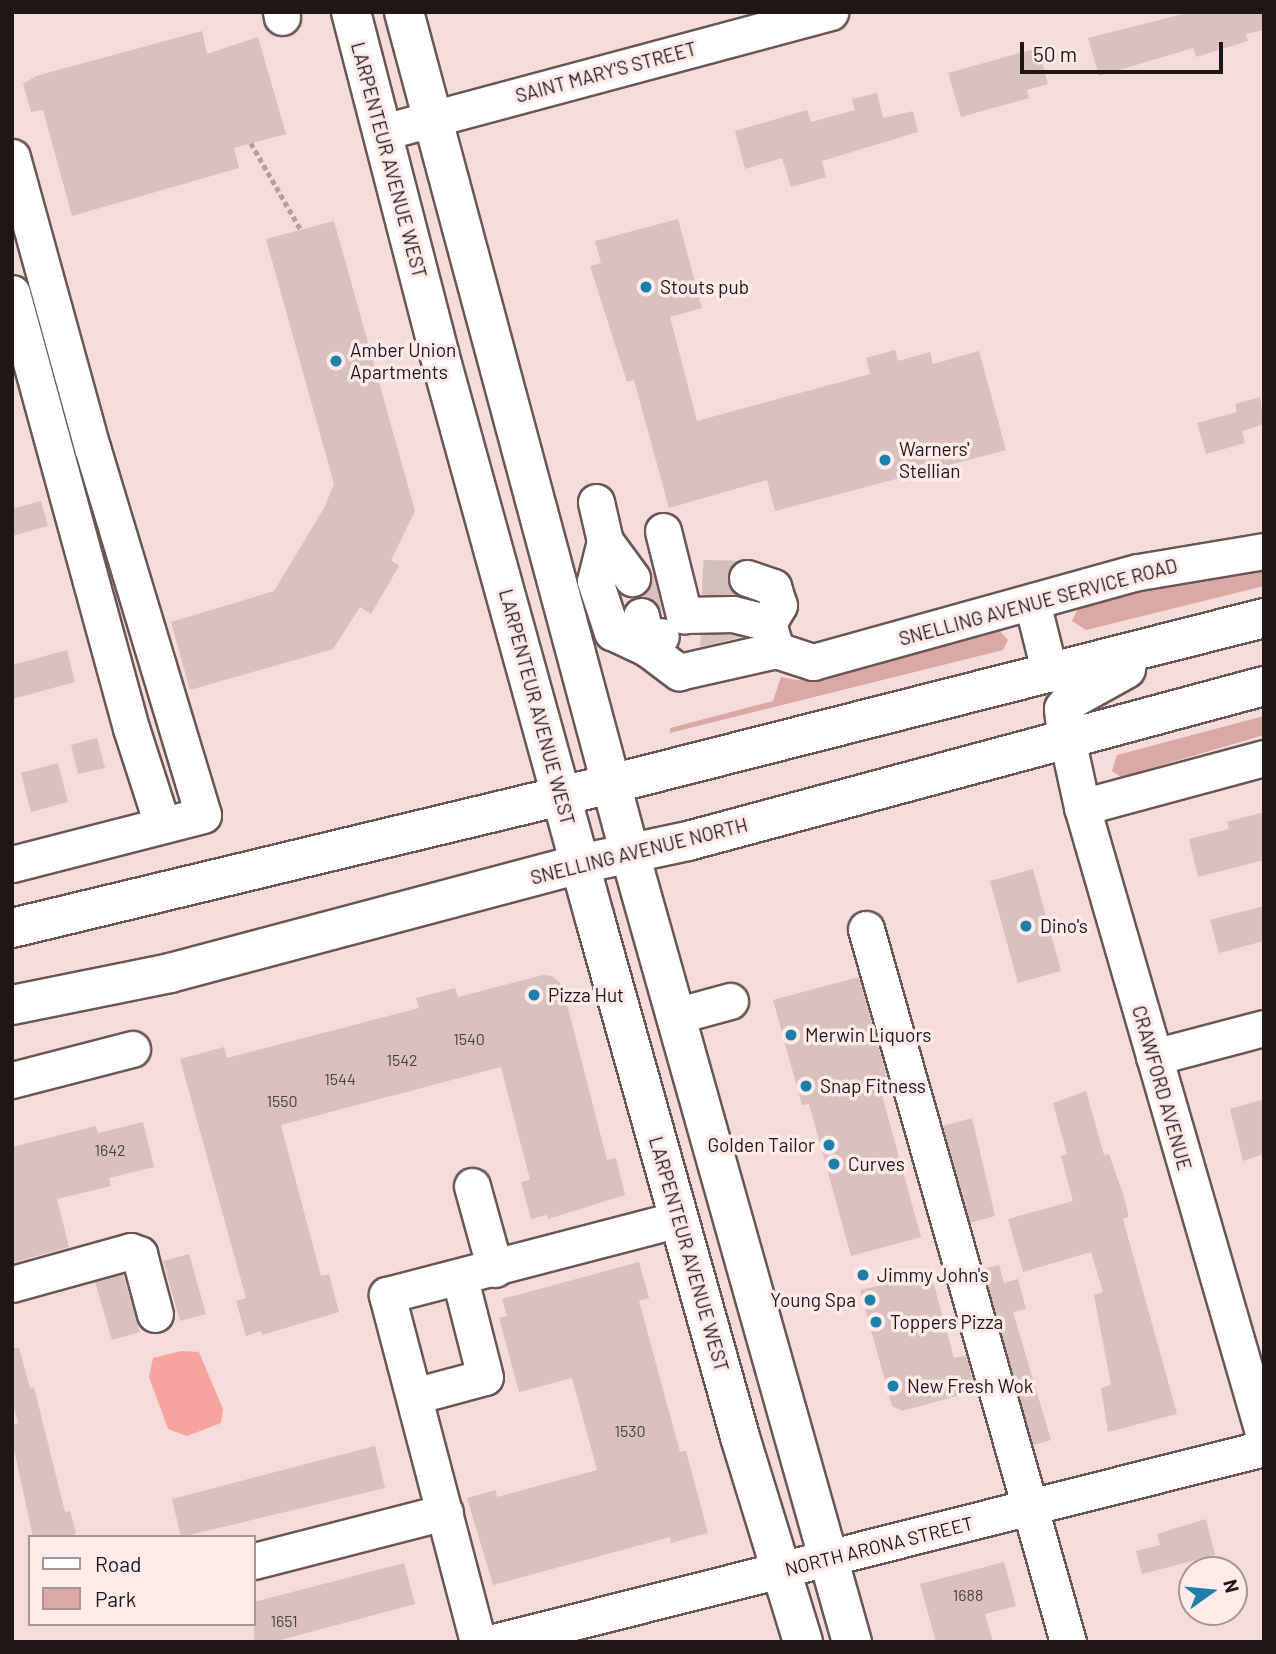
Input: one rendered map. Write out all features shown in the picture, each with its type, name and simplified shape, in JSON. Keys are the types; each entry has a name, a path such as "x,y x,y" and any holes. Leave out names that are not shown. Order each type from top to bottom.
{"main road":[{"name":"LARPENTEUR AVENUE WEST","path":"351,12 580,864 679,1219 803,1642"},
{"path":"404,12 630,854 852,1642"},
{"path":"12,928 611,784 1264,618"},
{"path":"1067,738 1064,709 1072,699 1159,645"},
{"name":"SNELLING AVENUE NORTH","path":"12,1005 170,973 1264,686"}],"street":[{"name":"SAINT MARY'S STREET","path":"383,132 830,12"},
{"path":"12,157 92,447 203,816 162,824 12,864"},
{"path":"12,293 131,727 162,824"},
{"path":"596,502 605,541 632,578"},
{"path":"663,531 688,574 684,615"},
{"path":"605,541 595,581 612,632 645,632 684,615 733,614 772,637"},
{"name":"SNELLING AVENUE SERVICE ROAD","path":"772,637 813,662 1150,570 1264,551"},
{"path":"747,578 773,587 779,605 772,637"},
{"path":"1032,602 1050,674"},
{"path":"645,632 679,672 772,637"},
{"name":"CRAWFORD AVENUE","path":"1067,738 1082,807 1264,1436"},
{"path":"1082,807 1264,758"},
{"path":"866,929 1028,1509 1068,1642"},
{"path":"675,1016 730,1001"},
{"path":"1154,1057 1264,1028"},
{"path":"12,1080 132,1049"},
{"path":"472,1186 495,1269"},
{"path":"478,1642 387,1296 460,1279 679,1219"},
{"path":"12,1284 131,1251 139,1254 155,1314"},
{"path":"414,1396 485,1377 460,1279"},
{"name":"NORTH ARONA STREET","path":"494,1642 598,1629 782,1570 1264,1448"},
{"path":"256,1560 445,1512"}],"path":[{"path":"251,144 301,230"}],"green space":[{"path":"1264,569 1264,586 1086,630 1072,621 1079,606 1149,588"},
{"path":"999,630 1008,640 1003,650 670,733 670,728 773,701 781,677 798,680"},
{"path":"1264,716 1264,735 1121,777 1112,771 1117,755"}],"shaded area":[{"path":"181,1351 199,1352 223,1409 221,1423 187,1436 168,1429 149,1377 153,1358"}],"building":[{"path":"1191,12 1264,12 1264,30 1246,34 1248,41 1196,57 1193,48 1099,76 1088,38"},
{"path":"202,31 207,54 258,37 286,134 234,148 239,168 72,216 43,110 31,112 23,84 36,76"},
{"path":"1038,48 1048,84 1027,90 1029,98 961,117 948,73"},
{"path":"877,93 883,118 913,111 918,132 822,161 826,177 791,187 782,158 745,169 735,131 807,110 811,122 855,110 852,99"},
{"path":"678,219 702,308 670,317 697,421 870,374 866,358 895,350 898,361 930,352 933,364 979,351 1006,450 775,511 767,480 669,508 634,380 627,382 590,266 601,263 595,241"},
{"name":"Amber Union Apartments","path":"334,221 415,511 391,560 399,566 371,614 360,607 333,649 190,690 171,622 274,591 324,508 334,484 266,239"},
{"path":"1260,397 1264,424 1242,431 1245,443 1206,454 1197,423 1237,412 1235,404"},
{"path":"41,501 48,526 12,536 12,509"},
{"path":"703,567 730,569 727,582 736,594 702,595"},
{"path":"653,572 662,611 648,597 639,596 650,587"},
{"path":"731,634 741,637 700,647 701,635"},
{"path":"67,650 75,682 12,699 12,665"},
{"path":"97,738 105,768 78,774 71,745"},
{"path":"58,763 68,802 31,812 21,773"},
{"path":"1264,812 1264,860 1198,877 1189,839 1229,829 1227,822"},
{"name":"Dino's","path":"1033,869 1061,971 1018,983 990,881"},
{"path":"1264,906 1264,941 1219,953 1210,920"},
{"path":"543,975 552,976 562,985 607,1160 616,1158 625,1195 548,1219 547,1215 531,1219 521,1182 530,1180 501,1067 281,1125 321,1276 329,1274 339,1312 262,1335 261,1331 246,1336 236,1301 246,1298 180,1059 224,1047 227,1058 419,1008 416,998 455,988 458,997"},
{"path":"859,977 889,1085 880,1088 921,1237 851,1256 809,1104 802,1105 773,1000"},
{"path":"1086,1091 1104,1155 1109,1154 1124,1197 1129,1217 1123,1219 1177,1414 1108,1432 1101,1388 1111,1385 1094,1295 1103,1292 1091,1252 1023,1272 1008,1219 1073,1201 1061,1156 1067,1154 1053,1103"},
{"path":"1264,1099 1264,1154 1243,1161 1230,1109"},
{"path":"972,1118 995,1216 970,1223 943,1126"},
{"path":"143,1122 154,1167 109,1178 111,1186 57,1199 69,1247 12,1263 12,1147 96,1126 98,1133"},
{"path":"189,1254 206,1314 180,1321 163,1261"},
{"path":"639,1262 649,1298 639,1301 680,1452 686,1451 708,1533 671,1543 670,1537 493,1585 467,1498 496,1490 497,1497 597,1470 572,1378 519,1392 499,1318 507,1316 502,1299"},
{"path":"999,1265 1004,1283 1018,1279 1026,1309 1013,1312 1051,1440 1033,1445 983,1269"},
{"path":"123,1274 140,1332 112,1340 95,1282"},
{"path":"931,1274 954,1358 966,1355 976,1391 902,1411 892,1406 860,1290"},
{"path":"12,1348 19,1348 30,1388 34,1387 65,1512 70,1511 76,1532 74,1535 33,1535 12,1440 12,1425 18,1423 12,1400"},
{"path":"375,1446 385,1488 189,1535 181,1535 172,1499"},
{"path":"1206,1519 1215,1555 1178,1556 1178,1565 1142,1574 1136,1551 1160,1545 1157,1534"},
{"path":"1004,1562 1016,1606 985,1614 993,1642 936,1642 920,1584"},
{"path":"404,1563 415,1604 273,1642 254,1642 256,1601"}],"tunnel":[{"path":"703,577 747,578"}],"place":[{"name":"Stouts pub","path":"646,287"},
{"name":"Amber Union Apartments","path":"336,361"},
{"name":"Warners' Stellian","path":"885,460"},
{"name":"Dino's","path":"1026,926"},
{"name":"Pizza Hut","path":"534,995"},
{"name":"Merwin Liquors","path":"791,1035"},
{"name":"Snap Fitness","path":"806,1086"},
{"name":"Golden Tailor","path":"829,1145"},
{"name":"Curves","path":"834,1164"},
{"name":"Jimmy John's","path":"863,1275"},
{"name":"Young Spa","path":"870,1300"},
{"name":"Toppers Pizza","path":"876,1322"},
{"name":"New Fresh Wok","path":"893,1386"}]}
